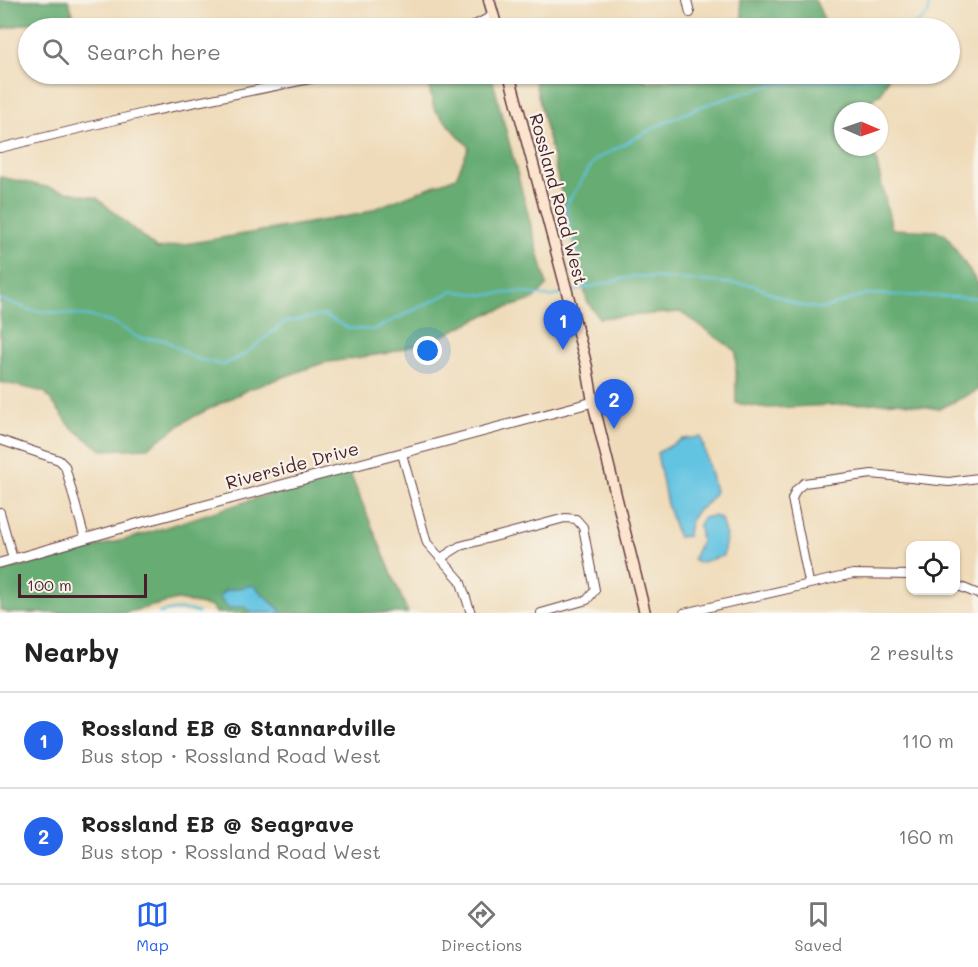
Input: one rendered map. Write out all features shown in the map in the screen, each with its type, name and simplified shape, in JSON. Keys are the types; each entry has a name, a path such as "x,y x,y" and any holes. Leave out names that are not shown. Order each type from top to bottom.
{"main road":[{"path":"489,0 495,18"},
{"name":"Rossland Road West","path":"512,84 587,367 593,402 645,613"}],"street":[{"path":"687,0 690,13"},
{"path":"488,18 494,15"},
{"path":"0,148 148,112 285,84"},
{"name":"Riverside Drive","path":"0,562 593,402"},
{"path":"0,440 59,460 65,466 85,539"},
{"path":"402,454 427,543 460,580 471,613"},
{"path":"809,582 792,499 796,490 804,483 872,474 949,482 978,478"},
{"path":"0,512 13,560"},
{"path":"441,558 460,546 565,518 576,519 582,527 595,590 586,600 541,613"},
{"path":"684,613 809,582 853,574 906,575"},
{"path":"960,587 978,594"}],"green space":[{"path":"0,0 68,0 73,14 54,18 18,18 18,25 0,29"},
{"path":"740,0 815,0 823,18 743,18"},
{"path":"428,84 494,84 547,286 532,300 487,314 438,338 388,353 323,363 247,390 189,419 147,448 102,450 71,427 45,392 0,382 0,177 97,198 157,249 361,214 456,177 469,147 434,109"},
{"path":"535,84 885,84 881,93 869,102 834,102 834,156 875,156 892,229 936,231 946,235 978,284 978,390 939,409 898,402 768,408 736,403 736,351 680,312 599,318 587,301"},
{"path":"348,469 408,613 216,613 213,607 177,600 124,613 9,613 0,610 0,571 135,537"}],"water":[{"path":"701,437 715,491 692,518 688,536 678,537 667,504 657,453 683,439"},
{"path":"713,516 721,519 726,537 723,556 698,563 693,559 701,541 699,525 703,518"},
{"path":"253,585 283,613 252,613 245,606 229,608 219,598 224,591"}],"waterway":[{"path":"924,18 928,15 929,0"},
{"path":"587,287 579,268 566,205 595,160 659,125 702,106 770,85 788,84"},
{"path":"570,292 634,276 753,285 798,305 822,309 867,294 978,298"},
{"path":"0,299 30,310 89,316 116,324 139,338 165,340 194,358 223,365 245,354 285,322 324,315 348,328 373,330 453,291 484,295 520,292 550,297 565,293"},
{"path":"159,613 178,609 198,613"}],"place":[{"name":"Rossland EB @ Stannardville","path":"563,350"},
{"name":"Rossland EB @ Seagrave","path":"614,429"}]}
